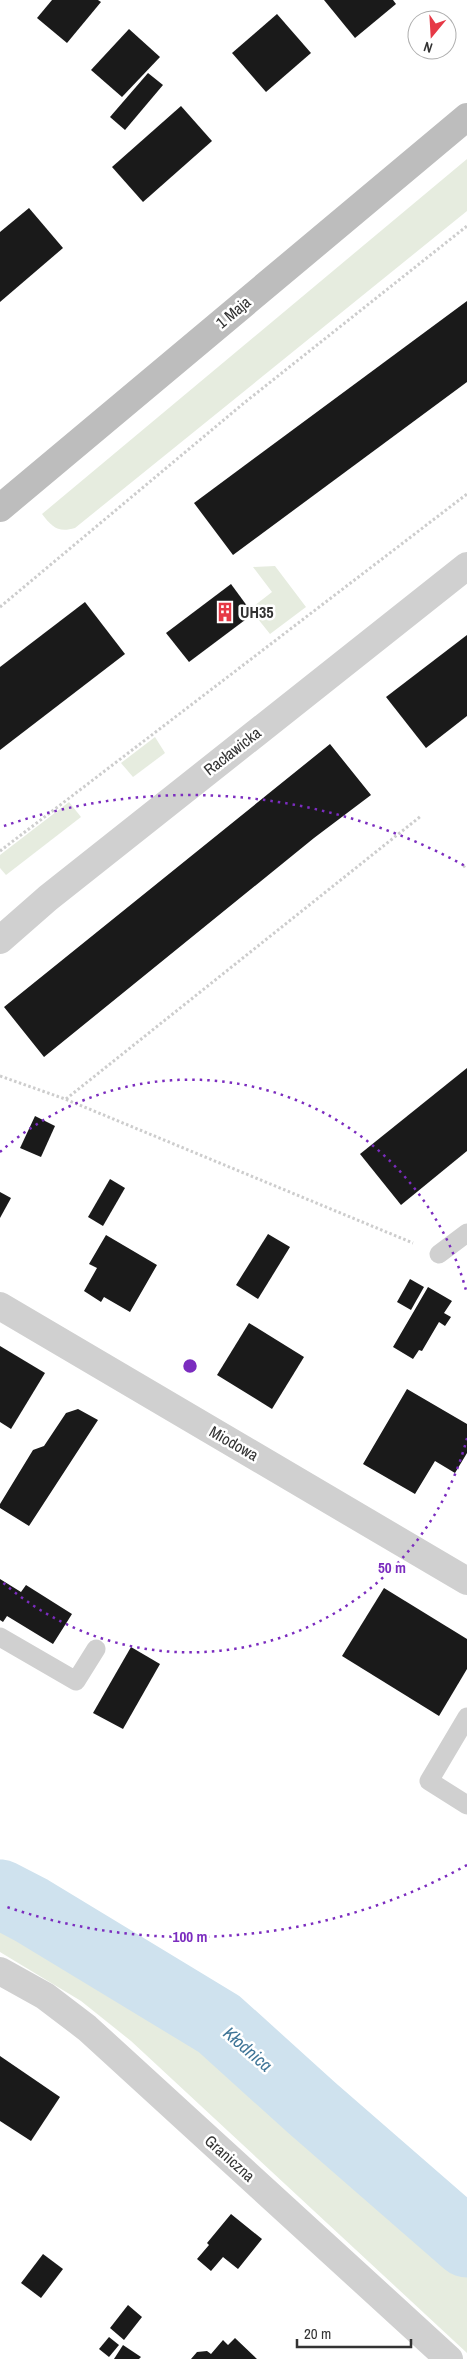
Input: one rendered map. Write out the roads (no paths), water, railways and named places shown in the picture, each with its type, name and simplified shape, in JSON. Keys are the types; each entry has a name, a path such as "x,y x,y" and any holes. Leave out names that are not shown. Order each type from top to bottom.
{"main road":[{"name":"1 Maja","path":"0,508 467,117"}],"street":[{"name":"Racławicka","path":"0,940 78,874 467,566"},
{"name":"Miodowa","path":"0,1306 467,1581"},
{"name":"Graniczna","path":"0,1971 45,1996 87,2028 450,2359"}],"lane":[{"path":"439,1254 467,1233"},
{"path":"0,1637 76,1681 96,1649"},
{"path":"467,1717 429,1781 467,1805"}],"waterway":[{"name":"Kłodnica","path":"0,1894 31,1910 219,2024 467,2243"}],"place":[{"name":"UH35","path":"225,612"}]}
